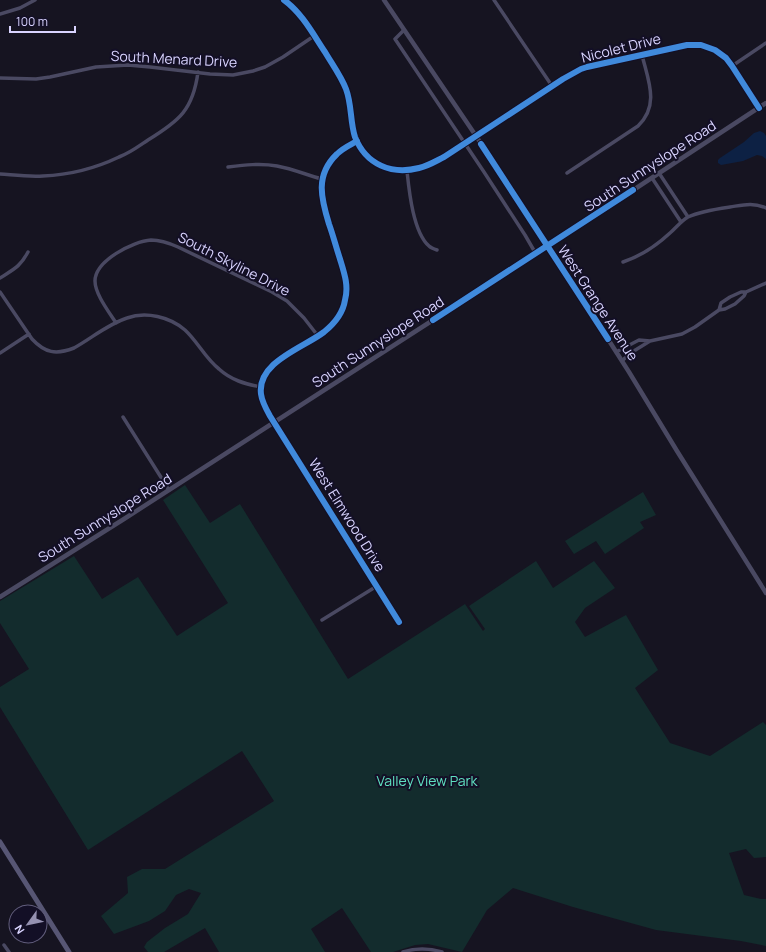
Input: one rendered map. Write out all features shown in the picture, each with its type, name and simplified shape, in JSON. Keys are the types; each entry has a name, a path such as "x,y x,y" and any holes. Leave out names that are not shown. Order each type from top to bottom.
{"main road":[{"path":"0,842 3,852 69,952"}],"street":[{"path":"0,14 20,8 35,0"},
{"path":"284,0 298,13 335,68 346,89 350,103 354,131 357,141 365,154 381,166 394,170 407,171 412,210 417,225 426,242 432,248 437,250"},
{"name":"West Grange Avenue","path":"384,0 548,246 622,361 676,451 766,593"},
{"path":"494,0 552,86"},
{"name":"West Grange Avenue","path":"404,30 396,39 536,254"},
{"name":"South Menard Drive","path":"0,78 36,79 96,67 122,65 233,75 265,67 314,36"},
{"path":"732,66 766,43"},
{"name":"Nicolet Drive","path":"407,171 426,166 444,157 552,86 581,69 687,45 701,44 720,53 726,58 759,108"},
{"path":"567,173 638,126 646,118 651,100 642,55"},
{"path":"0,174 30,176 54,175 102,164 125,154 166,129 183,114 193,96 198,72"},
{"name":"South Sunnyslope Road","path":"0,598 536,254 766,103"},
{"path":"0,292 29,334 38,345 45,350 51,352 66,351 129,317 145,315 156,316 175,323 185,330 210,361 230,378 261,387 264,376 271,366 290,352 318,336 330,326 339,316 345,301 346,288 343,268 324,209 321,190 322,179 327,166 332,159 343,149 357,141"},
{"path":"228,167 273,165 322,179"},
{"path":"659,173 688,217"},
{"path":"652,178 681,222"},
{"path":"623,262 634,259 652,249 688,217 720,208 746,205 758,205 766,208"},
{"name":"South Skyline Drive","path":"116,323 104,304 96,287 96,274 101,266 117,253 128,247 150,240 178,246 272,292 287,301 298,311 318,336"},
{"path":"0,278 18,267 28,252"},
{"path":"719,310 722,303 730,296 741,292 746,292 766,283"},
{"path":"616,352 639,340 650,341 682,334 695,327 719,310 735,304 744,296 746,292"},
{"path":"0,353 29,334"},
{"path":"622,361 629,354 650,341"},
{"name":"West Elmwood Drive","path":"261,387 262,401 274,422 399,622"},
{"path":"122,417 169,490"},
{"path":"322,620 377,586"},
{"path":"4,945 9,952"},
{"path":"403,952 418,949 442,952"}],"green space":[{"name":"Valley View Park","path":"185,485 210,523 240,504 348,679 465,604 483,631 485,629 469,606 536,561 553,588 594,561 615,588 585,608 575,622 585,637 626,615 658,670 635,688 670,743 710,756 763,722 766,725 766,857 754,858 746,849 729,853 744,895 766,899 766,946 741,941 656,930 573,907 513,888 487,910 462,952 428,944 415,945 393,952 371,952 342,908 311,929 325,952 219,952 205,928 164,952 148,952 144,947 147,942 165,928 188,914 201,893 189,889 176,895 165,911 149,921 114,934 101,916 128,893 127,877 142,869 165,869 274,801 242,751 88,850 0,707 0,687 29,669 0,623 0,601 74,556 102,599 138,577 177,636 228,603 163,500"},
{"path":"643,492 656,515 640,522 644,528 605,554 596,541 574,554 565,541"}],"water":[{"path":"760,131 766,136 766,159 757,155 743,161 721,165 718,163 720,158 744,142 754,133"}],"cycle path":[{"path":"284,0 307,24 342,79 348,95 353,131 360,147 373,161 390,169 409,170 429,165 444,157 563,79 581,69 687,45 701,45 715,50 726,58 759,108"},
{"path":"357,141 342,150 330,162 325,170 322,187 322,196 326,214 346,279 346,295 344,305 335,322 324,332 283,357 266,373 262,383 261,394 263,403 270,416 399,622"},
{"path":"481,144 608,339"},
{"path":"433,320 633,190"}]}
